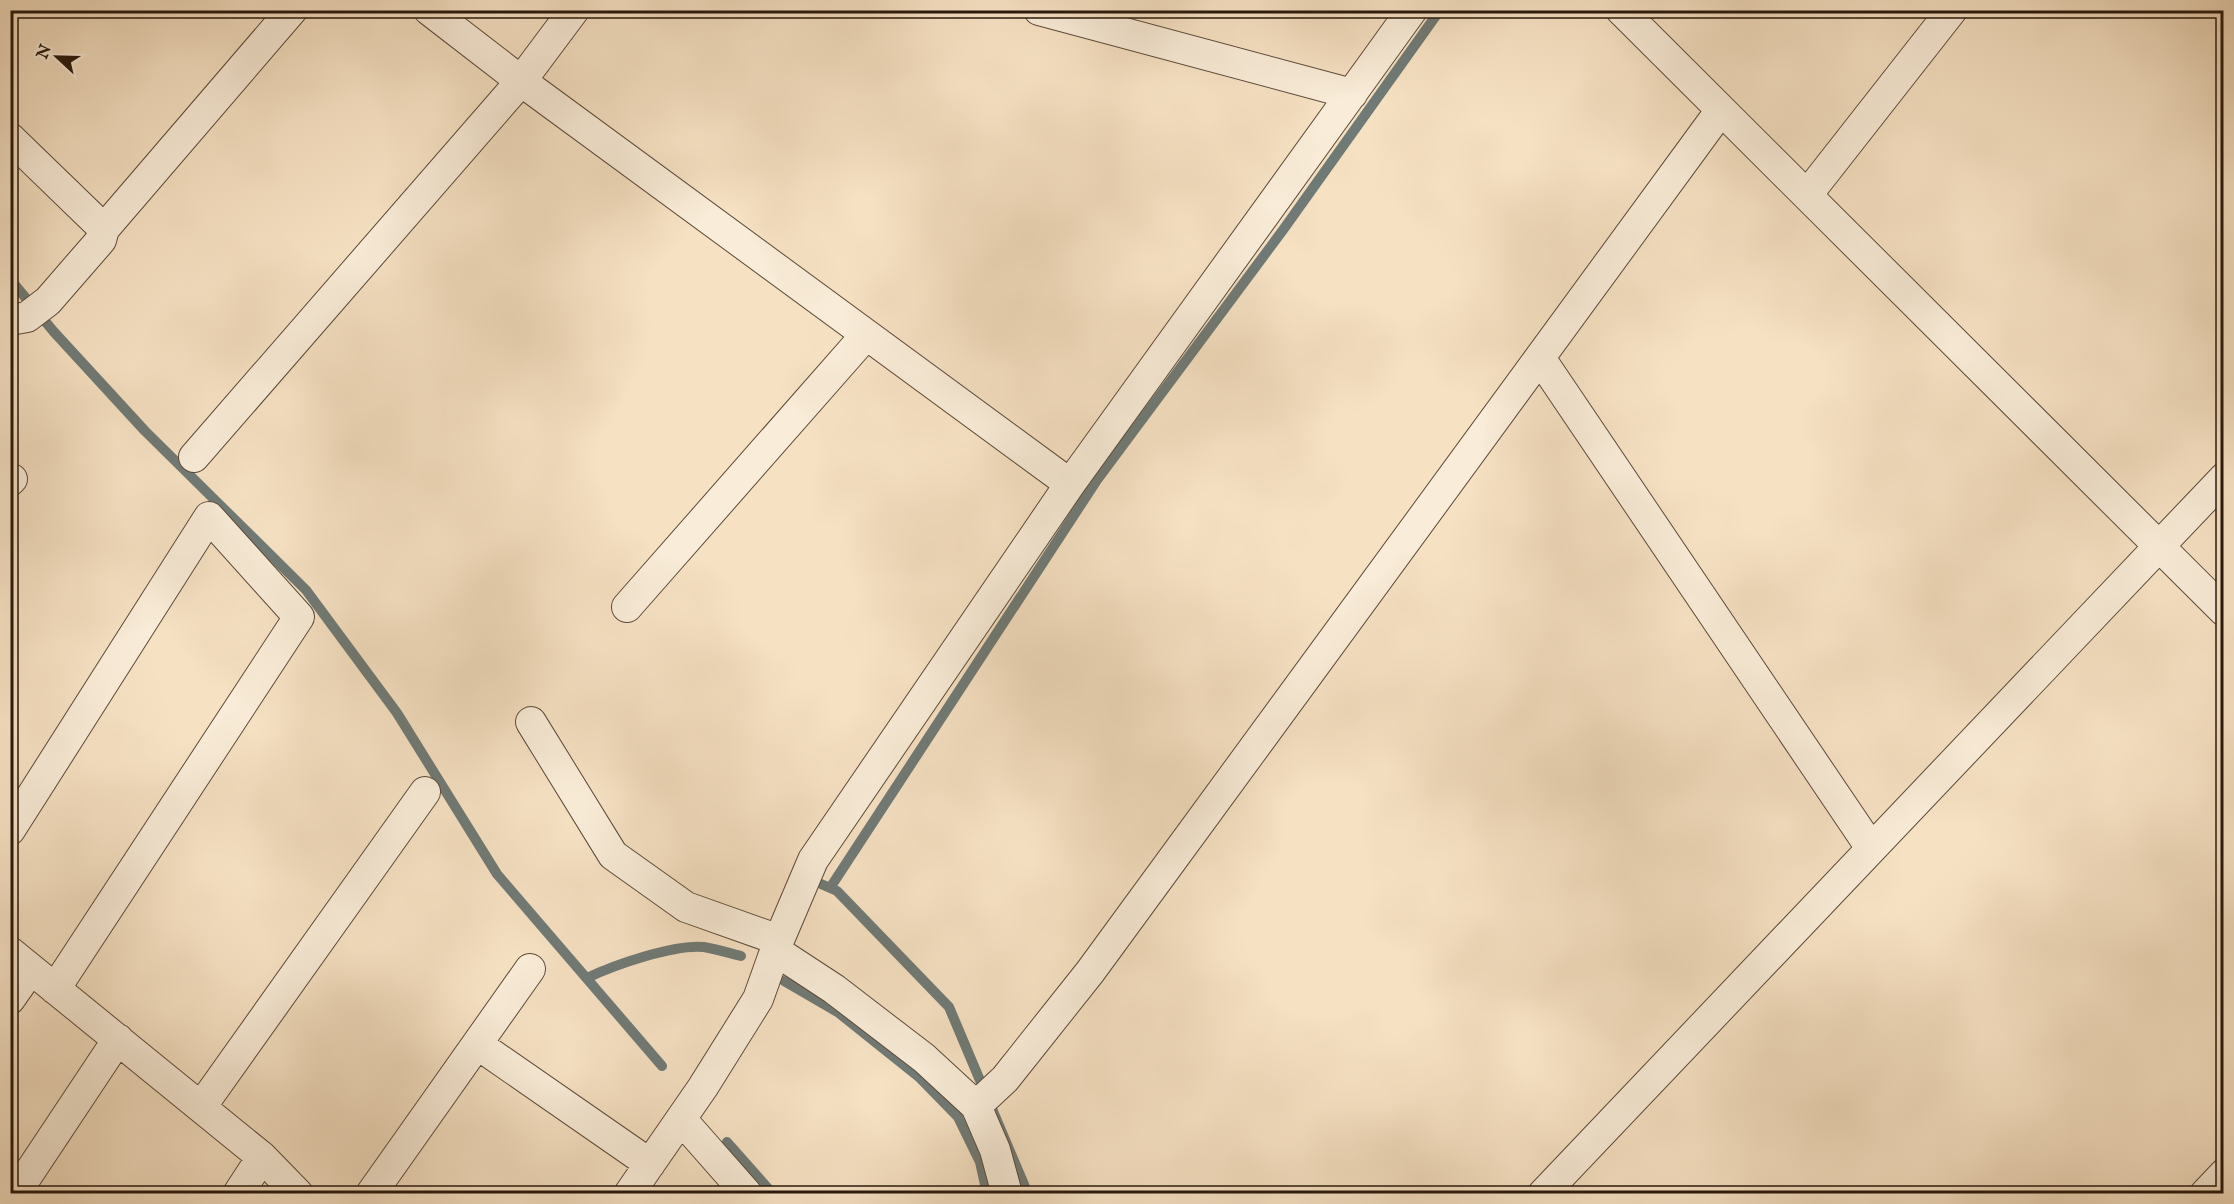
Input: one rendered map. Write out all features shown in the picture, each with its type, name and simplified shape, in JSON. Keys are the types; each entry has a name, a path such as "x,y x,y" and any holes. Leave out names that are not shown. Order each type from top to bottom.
{"street":[{"path":"29,313 101,240 104,229 292,10"},
{"path":"429,10 521,81 1070,484"},
{"path":"194,457 521,81 574,10"},
{"path":"1039,10 1352,94"},
{"path":"629,1194 681,1119 758,999 813,860 1070,484 1412,10"},
{"path":"1621,10 2223,611"},
{"path":"1807,195 1952,10"},
{"path":"984,1099 1005,1079 1090,972 1721,110"},
{"path":"10,138 104,229"},
{"path":"627,607 866,335"},
{"path":"1540,358 1871,848"},
{"path":"1543,1194 2223,478"},
{"path":"10,830 208,517 299,617 56,989"},
{"path":"531,722 613,855 686,907 778,946 924,1058 984,1099 1007,1194"},
{"path":"201,1107 425,792"},
{"path":"10,999 21,960 262,1157 298,1194"},
{"path":"371,1194 530,969"},
{"path":"15,1194 118,1039"},
{"path":"477,1044 650,1164"},
{"path":"681,1119 747,1194"},
{"path":"238,1194 262,1157"},
{"path":"2205,1194 2223,1174"}],"waterway":[{"path":"830,888 1097,480 1283,230 1440,10"},
{"path":"10,279 54,332 145,431 306,590 397,713 497,874 662,1066"},
{"path":"821,884 837,891 949,1007 1028,1194"},
{"path":"587,978 612,967 677,949 704,947 741,956"},
{"path":"784,981 839,1013 919,1077 958,1117 980,1162 987,1194"},
{"path":"727,1142 773,1194"}]}
